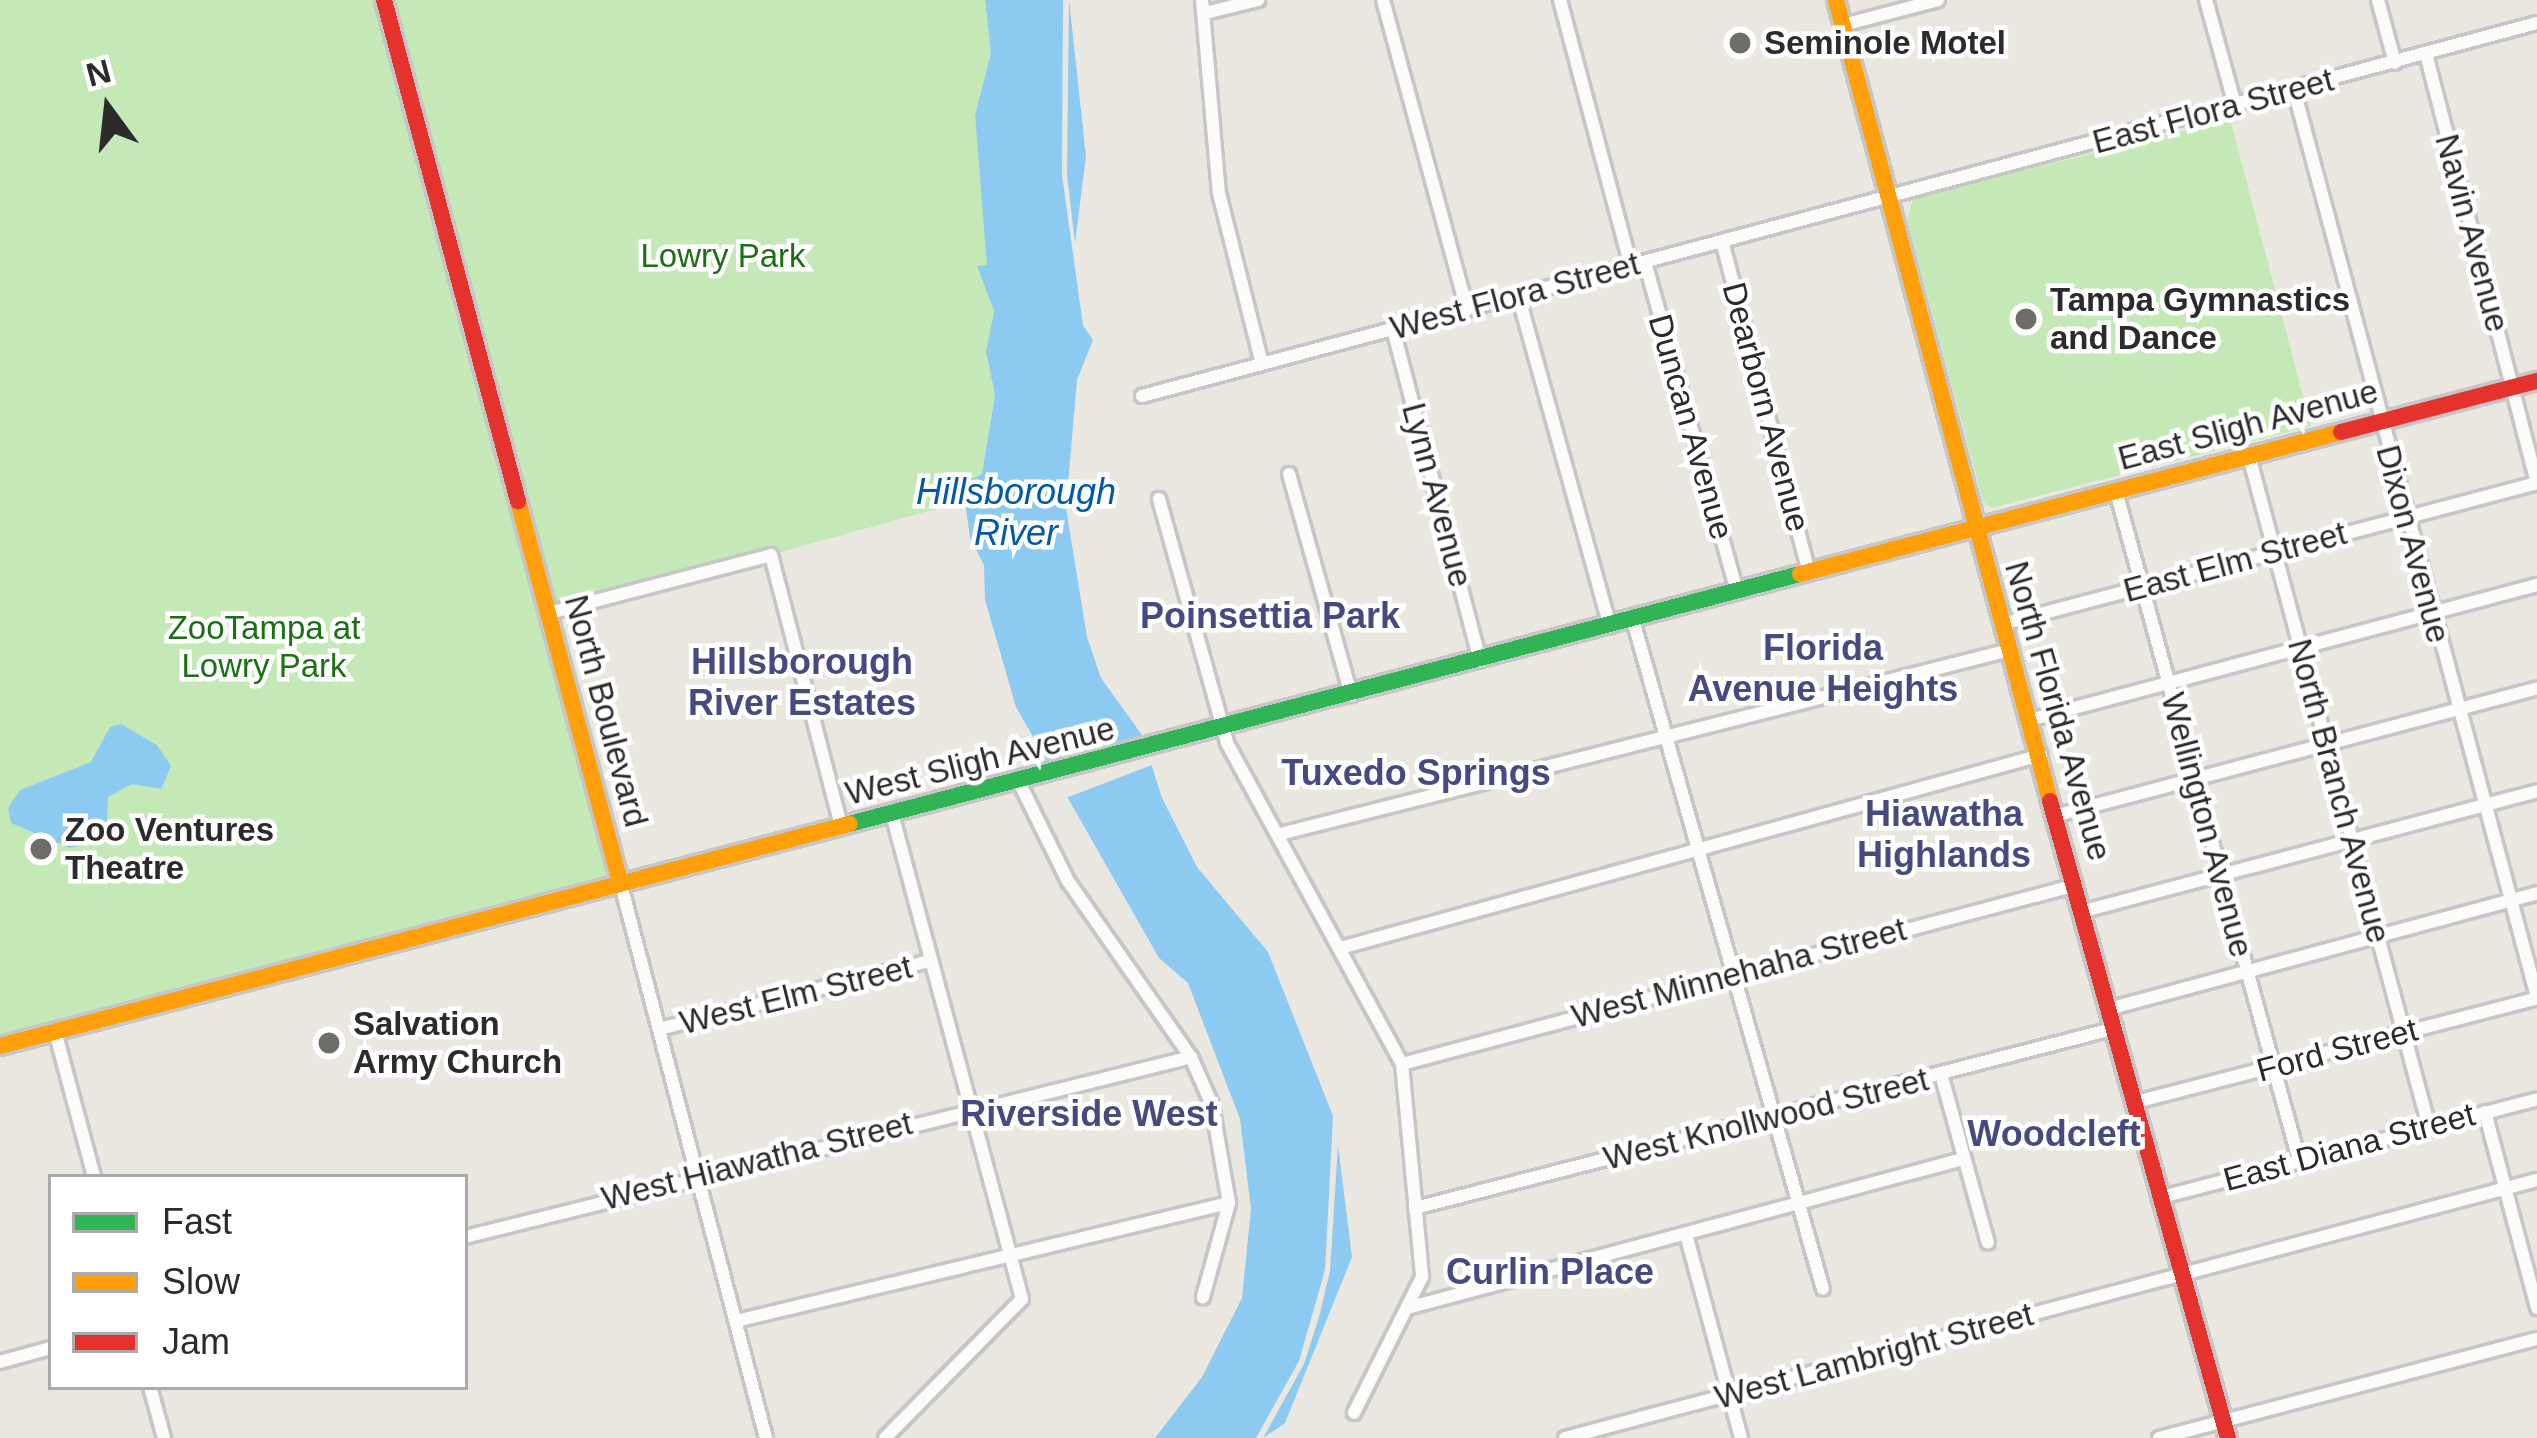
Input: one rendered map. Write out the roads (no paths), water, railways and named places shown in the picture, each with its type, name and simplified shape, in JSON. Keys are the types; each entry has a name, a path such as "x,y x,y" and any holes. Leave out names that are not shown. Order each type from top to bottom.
{"main road":[{"name":"North Boulevard","path":"385,0 620,881"},
{"name":"North Florida Avenue","path":"1836,0 1973,527 2032,719 2226,1430"},
{"name":"East Sligh Avenue","path":"1973,527 2537,381"},
{"name":"West Sligh Avenue","path":"0,1046 620,881 1183,741 1973,527"}],"street":[{"path":"1258,0 1203,7 1219,193 1262,364"},
{"path":"1383,0 1466,309"},
{"name":"Duncan Avenue","path":"1560,0 1737,592"},
{"path":"1843,25 1938,0"},
{"path":"2206,0 2235,105"},
{"path":"2378,0 2395,63"},
{"name":"East Flora Street","path":"1889,196 2537,23"},
{"name":"Navin Avenue","path":"2426,54 2537,482"},
{"name":"Dixon Avenue","path":"2294,90 2537,997"},
{"name":"West Flora Street","path":"1142,396 1889,196"},
{"name":"Dearborn Avenue","path":"1722,241 1809,573"},
{"path":"1518,296 1610,626"},
{"name":"Lynn Avenue","path":"1393,329 1480,662"},
{"name":"North Branch Avenue","path":"2248,456 2429,1127"},
{"path":"1289,474 1352,696"},
{"name":"East Elm Street","path":"2002,624 2537,482"},
{"name":"Wellington Avenue","path":"2116,491 2299,1160"},
{"path":"1159,500 1222,730 1344,947 1402,1064 1422,1277 1354,1414"},
{"path":"549,613 771,555 841,826"},
{"path":"2032,719 2537,585"},
{"path":"1633,620 1823,1289"},
{"path":"1280,834 2010,650"},
{"path":"2058,815 2537,688"},
{"path":"1344,947 2042,755"},
{"path":"1023,781 1068,881 1191,1057 1212,1105 1229,1203 1203,1297"},
{"path":"2084,911 2537,791"},
{"path":"885,1438 1022,1299 892,814"},
{"name":"North Boulevard","path":"620,881 663,1028 766,1438"},
{"name":"West Minnehaha Street","path":"1402,1064 2077,884"},
{"path":"2112,1007 2537,893"},
{"name":"West Elm Street","path":"663,1028 930,961"},
{"name":"Ford Street","path":"2136,1102 2537,997"},
{"name":"West Knollwood Street","path":"1415,1208 2117,1028"},
{"path":"55,1031 93,1174"},
{"name":"West Hiawatha Street","path":"468,1236 699,1173 1191,1057"},
{"path":"1941,1074 1988,1243"},
{"name":"East Diana Street","path":"2162,1197 2537,1099"},
{"path":"2485,1112 2537,1308"},
{"path":"1411,1307 1963,1160"},
{"name":"West Lambright Street","path":"1565,1438 2537,1180"},
{"path":"736,1322 1229,1203"},
{"path":"1687,1234 1742,1438"},
{"path":"2159,1438 2226,1430 2537,1339"},
{"path":"0,1362 48,1349"},
{"path":"151,1390 164,1438"}],"water":[{"name":"Hillsborough River","path":"985,0 1063,0 1062,175 1083,325 1093,340 1077,380 1066,508 1087,637 1101,678 1142,735 1162,798 1197,867 1268,952 1333,1116 1325,1270 1299,1361 1256,1438 1155,1438 1202,1377 1242,1298 1251,1209 1240,1119 1188,983 1159,958 1016,707 985,600 984,565 970,538 965,501 968,481 982,474 995,395 986,352 994,311 977,266 987,265 975,115 991,53"},
{"path":"1069,0 1086,156 1075,243 1067,175"},
{"path":"121,724 157,745 171,766 161,789 132,784 108,797 107,824 95,841 70,848 11,823 8,808 20,790 91,762 110,727"},
{"path":"1338,1145 1352,1257 1285,1423 1263,1438 1304,1364 1319,1317 1330,1271"}],"place":[{"name":"Seminole Motel","path":"1740,43"},
{"name":"Tampa Gymnastics and Dance","path":"2026,319"},
{"name":"Zoo Ventures Theatre","path":"41,849"},
{"name":"Salvation Army Church","path":"329,1043"}],"district":[{"name":"Poinsettia Park","path":"1270,616"},
{"name":"Florida Avenue Heights","path":"1823,668"},
{"name":"Hillsborough River Estates","path":"802,682"},
{"name":"Tuxedo Springs","path":"1416,773"},
{"name":"Hiawatha Highlands","path":"1944,834"},
{"name":"Riverside West","path":"1089,1114"},
{"name":"Woodcleft","path":"2054,1134"},
{"name":"Curlin Place","path":"1550,1272"}],"park label":[{"name":"Lowry Park","path":"723,256"},
{"name":"ZooTampa at Lowry Park","path":"264,647"}]}
